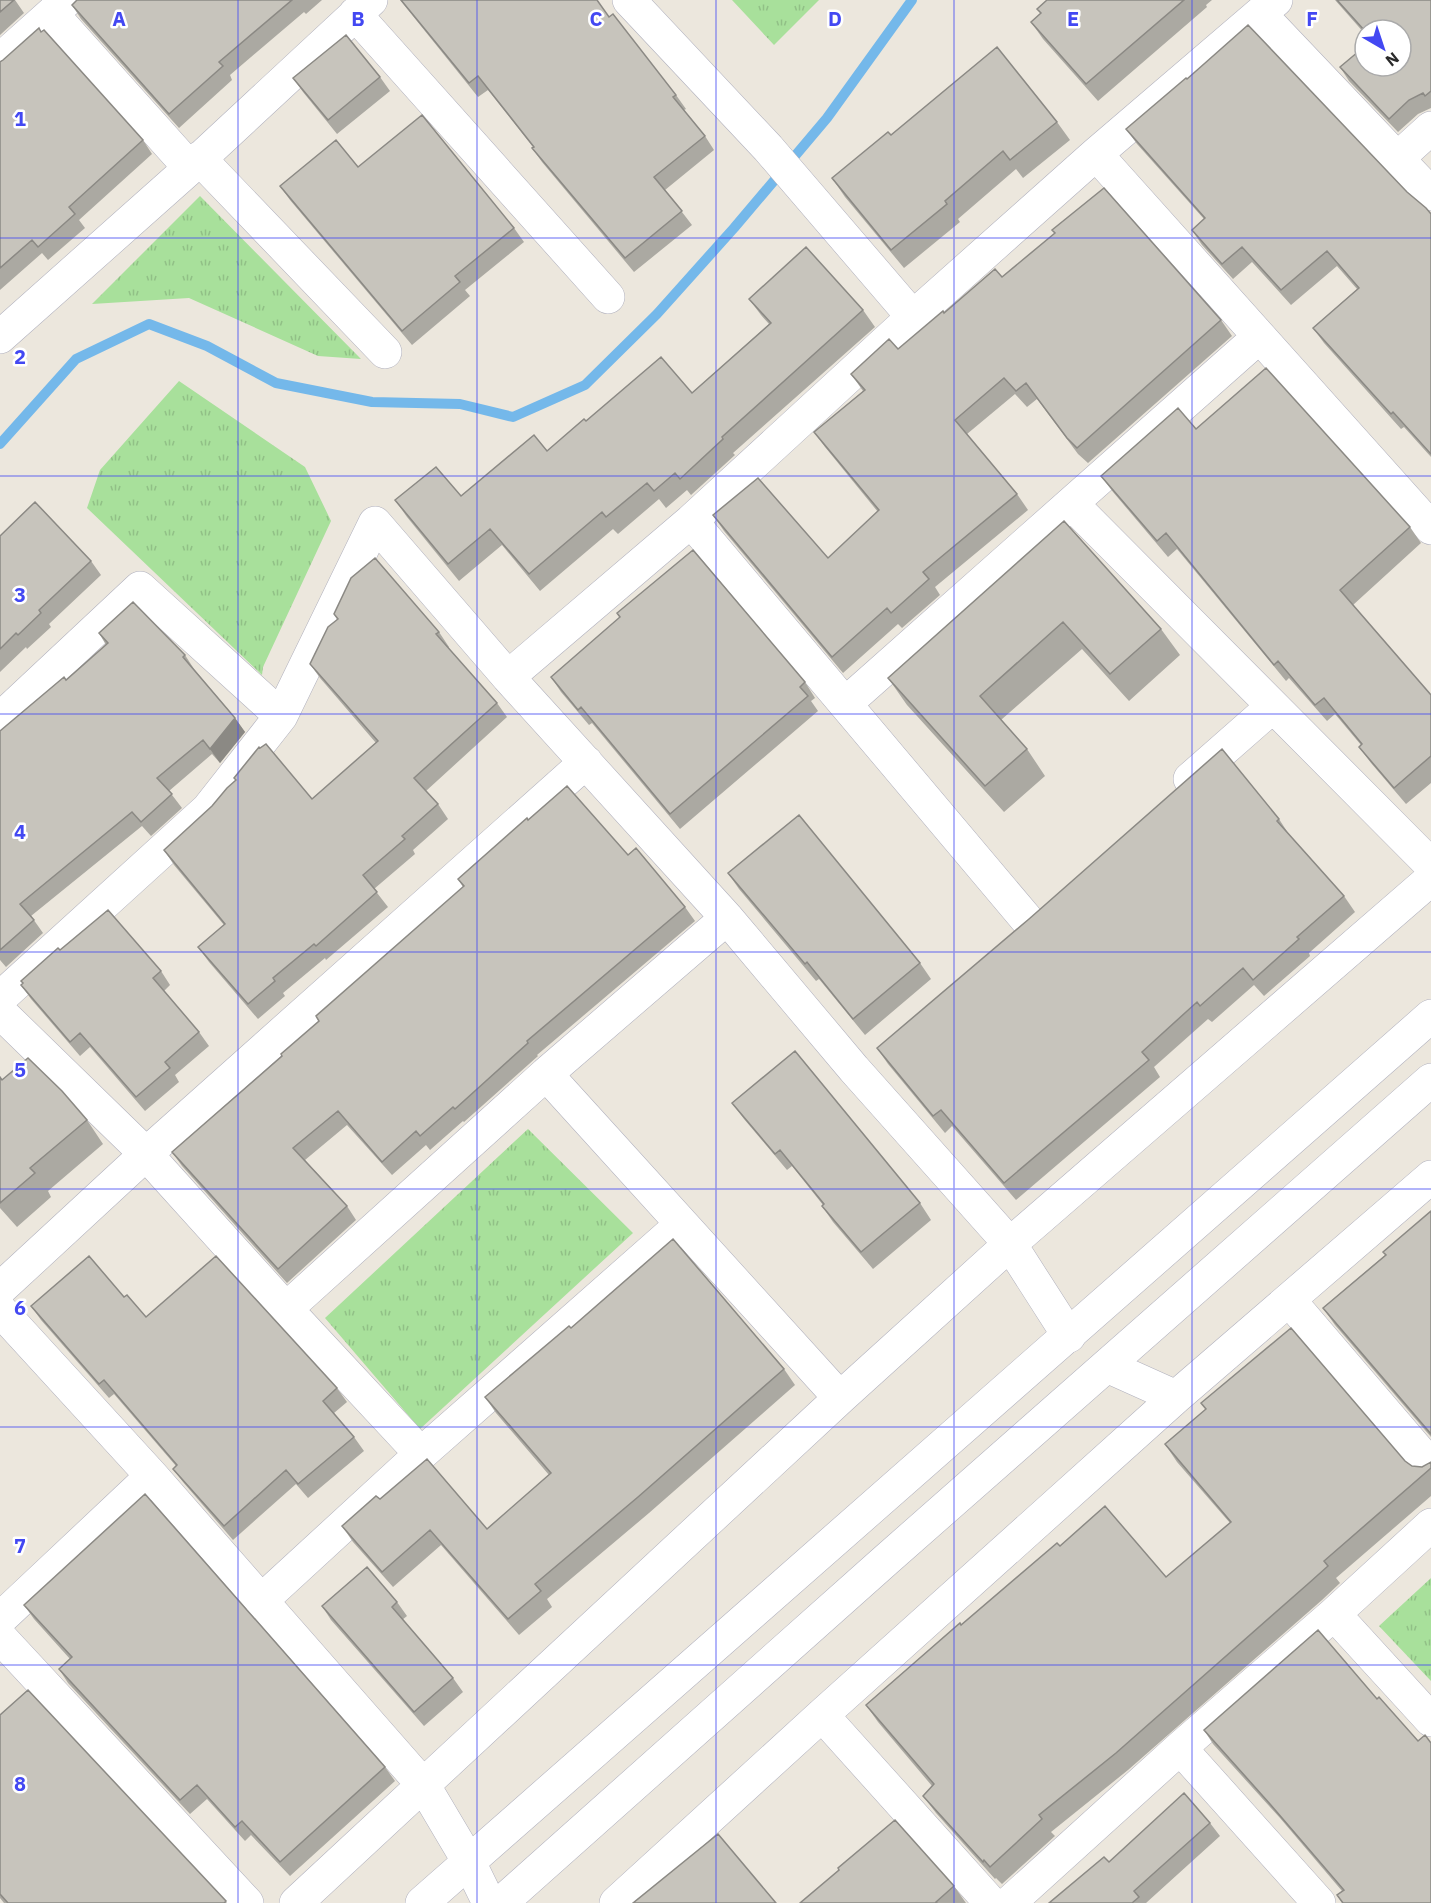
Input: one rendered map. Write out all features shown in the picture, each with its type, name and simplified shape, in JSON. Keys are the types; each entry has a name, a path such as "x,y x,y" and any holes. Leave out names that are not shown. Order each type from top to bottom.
{"street":[{"path":"629,0 768,148 913,317"},
{"path":"0,60 59,7 195,163 385,352"},
{"path":"0,337 195,163 363,7 608,297"},
{"path":"508,677 691,521 913,317 1096,154 1268,7 1431,194"},
{"path":"1398,158 1431,128"},
{"path":"1096,154 1431,528"},
{"path":"844,704 1259,337"},
{"path":"1072,504 1431,865"},
{"path":"691,521 1028,921"},
{"path":"0,998 208,809 281,716 375,523 508,677 727,918 854,1069 1010,1244 1069,1336 1107,1366 1176,1397"},
{"path":"0,719 140,588 281,716"},
{"path":"1168,799 1272,707"},
{"path":"0,1289 146,1154 586,762"},
{"path":"296,1903 840,1398 1010,1244 1431,879"},
{"path":"1002,944 1054,898"},
{"path":"286,1309 546,1074 727,918"},
{"path":"0,1011 146,1154 421,1454"},
{"path":"422,1903 1431,1016"},
{"path":"854,1069 880,1047"},
{"path":"546,1074 840,1398"},
{"path":"501,1903 1431,1080"},
{"path":"616,1903 1176,1397 1431,1177"},
{"path":"261,1600 421,1454 681,1225"},
{"path":"1289,1300 1431,1466"},
{"path":"0,1310 152,1476 424,1786 469,1862 489,1903"},
{"path":"0,1620 152,1476"},
{"path":"1009,1903 1431,1525"},
{"path":"1334,1614 1431,1720"},
{"path":"0,1637 246,1903"},
{"path":"822,1715 991,1903"},
{"path":"1180,1748 1319,1903"}],"green space":[{"path":"732,0 819,0 774,45"},
{"path":"200,196 361,359 318,356 189,298 92,304"},
{"path":"179,381 305,467 331,521 263,667 262,675 87,508 100,470"},
{"path":"528,1129 633,1233 420,1429 325,1318"},
{"path":"1431,1578 1431,1681 1379,1626"}],"building":[{"path":"0,0 14,0 0,12"},
{"path":"77,0 292,0 219,62 223,66 169,114 72,5"},
{"path":"401,0 597,0 609,17 613,14 676,95 673,97 705,136 654,177 682,211 625,258 532,148 534,147 478,76 469,83"},
{"path":"1047,0 1184,0 1086,84 1031,22 1041,13 1037,9"},
{"path":"1337,0 1431,0 1431,91 1425,96 1423,93 1409,100 1389,119 1340,67 1353,56 1353,78 1413,78 1413,18 1353,18"},
{"path":"1248,25 1407,192 1431,214 1431,454 1393,412 1391,414 1313,328 1359,288 1327,251 1281,290 1242,247 1222,264 1192,230 1205,218 1126,129"},
{"path":"39,28 41,32 44,30 143,140 69,207 75,214 38,247 32,240 0,268 0,62"},
{"path":"346,35 380,77 328,120 293,78"},
{"path":"997,47 1057,122 1010,160 1003,151 945,201 947,204 891,250 832,178 888,132 891,135"},
{"path":"422,115 514,228 455,276 460,282 402,331 280,186 336,140 358,167"},
{"path":"1104,188 1221,320 1077,448 1026,383 1016,391 1004,378 955,420 1017,494 923,572 929,579 891,613 887,608 832,657 713,515 758,478 828,558 879,510 814,432 865,390 851,374 889,339 898,349 995,269 1002,277 1055,233 1052,230"},
{"path":"806,247 863,310 722,437 723,439 680,479 675,473 654,491 647,483 606,517 602,512 529,574 490,529 448,564 395,500 436,467 461,496 534,435 547,451 661,357 692,393 771,323 749,299"},
{"path":"1266,368 1410,527 1340,590 1431,695 1431,756 1394,788 1359,747 1362,744 1324,698 1315,705 1278,661 1274,665 1166,533 1157,541 1101,476 1178,408 1196,429"},
{"path":"35,502 91,561 39,610 41,613 0,649 0,536"},
{"path":"1064,521 1161,629 1110,674 1063,622 980,696 1027,749 985,786 888,678"},
{"path":"693,550 805,682 800,687 808,696 670,814 581,707 578,710 551,677 620,617 617,613"},
{"path":"375,558 439,632 436,634 497,703 414,778 438,804 402,836 405,839 363,875 377,892 316,946 314,944 273,978 275,981 248,1004 198,947 225,924 164,850 212,806 236,780 234,778 259,747 266,744 312,799 378,741 310,664 328,627 338,619 334,614 351,578"},
{"path":"133,602 185,655 183,657 235,718 210,749 203,740 157,778 172,794 141,822 132,812 20,904 34,920 0,950 0,731 64,677 66,680 108,643 99,633"},
{"path":"1222,749 1279,819 1277,821 1344,896 1253,980 1243,968 1200,1006 1197,1002 1142,1052 1149,1060 1004,1183 941,1110 933,1116 877,1048 1029,919"},
{"path":"567,786 628,855 636,848 685,907 527,1041 528,1043 455,1109 453,1107 420,1136 416,1131 382,1162 338,1111 293,1148 347,1206 278,1269 172,1152 282,1056 281,1054 319,1021 316,1016 464,886 458,879"},
{"path":"799,815 920,963 853,1019 807,962 805,964 728,873"},
{"path":"108,910 161,971 153,978 199,1032 165,1062 170,1068 136,1097 80,1033 70,1042 21,985 23,983 21,981 58,948 60,950"},
{"path":"795,1051 920,1203 861,1252 822,1206 824,1204 780,1150 775,1154 732,1103"},
{"path":"28,1058 62,1091 87,1120 30,1168 35,1173 0,1203 0,1077 2,1080"},
{"path":"1431,1211 1431,1434 1323,1308 1386,1255 1383,1252"},
{"path":"673,1239 784,1369 535,1584 541,1591 508,1619 430,1530 382,1572 342,1526 376,1496 380,1499 427,1459 487,1529 551,1473 485,1397 569,1326 571,1328"},
{"path":"89,1256 124,1297 127,1295 146,1317 216,1256 337,1388 323,1401 354,1437 298,1484 286,1470 224,1526 173,1469 177,1465 104,1380 99,1384 31,1306"},
{"path":"1291,1328 1405,1461 1412,1466 1422,1467 1431,1462 1431,1468 1324,1561 1328,1566 1309,1583 1116,1753 1039,1815 1042,1819 990,1867 923,1796 934,1784 866,1705 960,1623 961,1625 1057,1543 1060,1546 1105,1506 1166,1577 1231,1522 1165,1444 1206,1409 1201,1403"},
{"path":"145,1494 385,1767 280,1862 242,1821 235,1827 197,1785 180,1800 59,1669 72,1657 24,1605"},
{"path":"367,1567 397,1602 392,1607 453,1678 414,1712 322,1606"},
{"path":"1318,1630 1377,1699 1379,1697 1418,1741 1425,1735 1431,1743 1431,1903 1343,1903 1337,1895 1344,1890 1204,1730"},
{"path":"28,1690 226,1901 224,1903 8,1903 0,1894 0,1715"},
{"path":"1184,1793 1210,1823 1134,1891 1139,1897 1132,1903 1049,1903 1104,1857 1109,1862"},
{"path":"895,1820 954,1886 937,1903 800,1903 839,1870 838,1868"},
{"path":"718,1834 776,1903 633,1903"}],"waterway":[{"path":"0,444 76,359 149,324 207,346 276,383 372,402 460,404 513,417 585,385 657,314 734,228 827,118 912,0"}]}
